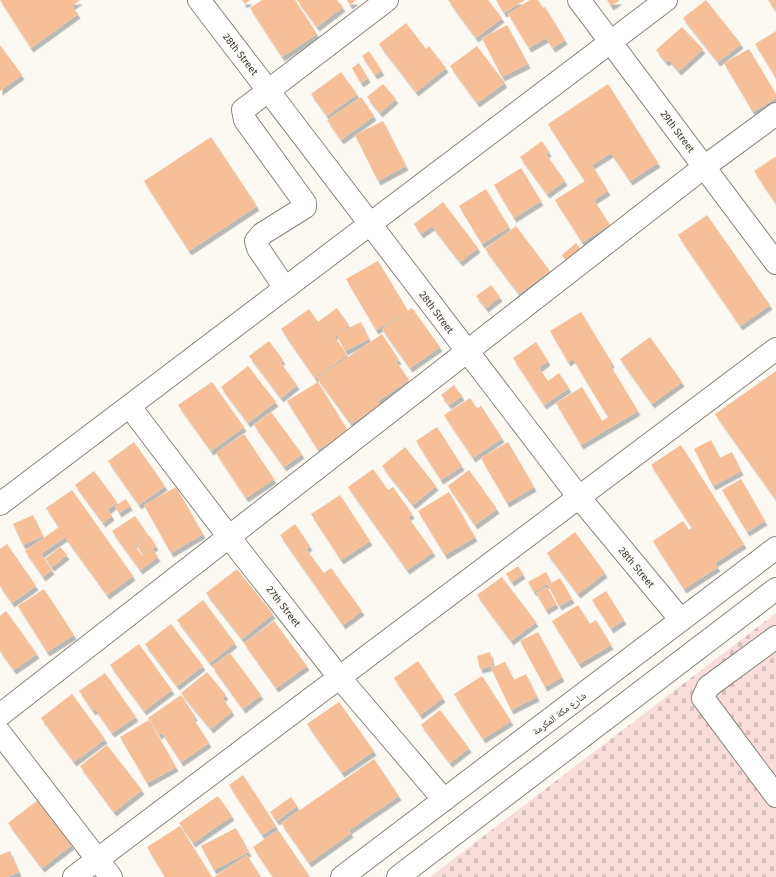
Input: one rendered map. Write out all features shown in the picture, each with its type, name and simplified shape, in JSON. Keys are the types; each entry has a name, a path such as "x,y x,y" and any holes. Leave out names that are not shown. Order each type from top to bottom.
{"street":[{"name":"28th Street","path":"199,0 578,496 680,620"},
{"path":"285,288 258,248 256,241 262,234 305,207 305,203 245,120 242,110 270,91 387,0"},
{"name":"29th Street","path":"579,0 776,262"},
{"path":"0,504 666,0"},
{"path":"0,715 704,167 776,114"},
{"path":"74,877 776,348"},
{"name":"27th Street","path":"130,407 229,538 339,677 444,800"},
{"name":"شارع مكة المكرمة","path":"342,877 776,548"},
{"path":"398,877 776,589"},
{"path":"776,637 708,687 703,698 776,796"},
{"path":"0,733 111,877"}],"green space":[{"path":"776,613 776,877 430,877"}],"building":[{"path":"0,0 80,0 72,6 78,14 31,48"},
{"path":"242,0 250,0 245,4"},
{"path":"262,0 295,0 317,34 282,57 250,8"},
{"path":"297,0 337,0 343,7 317,27"},
{"path":"347,0 356,0 350,5"},
{"path":"448,0 488,0 502,18 476,38"},
{"path":"496,0 525,0 504,13"},
{"path":"530,0 538,0 543,8 545,7 565,40 553,48 546,38 529,48 508,14"},
{"path":"607,0 620,0 611,6"},
{"path":"706,0 741,44 718,62 683,18"},
{"path":"768,0 776,0 776,11"},
{"path":"406,23 426,49 429,46 446,68 416,92 379,44"},
{"path":"507,25 528,64 502,77 482,38"},
{"path":"682,27 703,49 679,71 669,60 666,62 656,50"},
{"path":"776,31 776,78 755,44"},
{"path":"0,45 22,75 0,91"},
{"path":"477,46 505,83 477,103 450,66"},
{"path":"749,49 776,94 776,98 753,112 724,63"},
{"path":"369,51 382,71 375,75 362,56"},
{"path":"359,63 368,78 361,83 352,68"},
{"path":"341,72 357,94 327,116 311,94"},
{"path":"383,84 396,99 380,113 367,97"},
{"path":"608,84 658,163 630,181 611,153 592,165 608,191 594,200 610,225 582,242 555,200 585,181 548,124"},
{"path":"361,97 374,116 341,140 327,120"},
{"path":"383,121 406,166 378,181 355,135"},
{"path":"211,137 257,206 189,251 144,181"},
{"path":"542,141 549,152 546,154 565,181 547,194 520,157"},
{"path":"775,157 776,158 776,204 754,171"},
{"path":"521,168 541,201 514,218 494,185"},
{"path":"486,189 509,227 482,244 459,206"},
{"path":"443,202 478,248 460,262 432,226 421,234 414,224"},
{"path":"707,215 770,305 740,326 678,235"},
{"path":"516,226 550,271 519,294 485,249"},
{"path":"576,243 584,253 569,265 562,255"},
{"path":"378,261 408,311 376,330 346,279"},
{"path":"491,285 500,297 486,308 476,296"},
{"path":"337,308 349,325 334,336 347,355 315,378 281,329 309,309 318,322"},
{"path":"412,308 440,347 410,368 382,329"},
{"path":"581,312 612,363 610,365 638,411 581,445 556,403 582,387 602,421 608,417 573,359 568,362 550,331"},
{"path":"361,322 369,339 345,351 336,334"},
{"path":"382,334 399,360 396,361 409,380 378,401 380,405 351,424 317,378"},
{"path":"650,337 682,382 652,404 620,359"},
{"path":"269,341 283,360 280,362 297,385 281,398 249,356"},
{"path":"536,342 548,361 539,368 548,381 559,373 569,388 544,405 513,358"},
{"path":"248,366 276,402 248,423 221,387"},
{"path":"776,371 776,500 715,414"},
{"path":"212,382 244,427 211,451 178,405"},
{"path":"318,382 348,431 318,450 287,401"},
{"path":"454,385 462,396 449,405 441,395"},
{"path":"470,398 477,408 481,406 502,438 473,458 444,415"},
{"path":"271,412 302,454 284,467 254,425"},
{"path":"437,427 462,466 441,480 416,441"},
{"path":"244,434 274,479 246,498 216,453"},
{"path":"711,440 720,458 732,452 741,471 713,486 694,449"},
{"path":"134,442 165,486 139,505 108,461"},
{"path":"508,442 534,487 507,503 481,458"},
{"path":"681,445 744,544 715,563 718,567 684,589 653,541 683,521 689,530 692,528 651,465"},
{"path":"405,447 436,486 413,505 382,466"},
{"path":"373,469 388,490 393,487 412,514 408,517 433,552 407,570 348,487"},
{"path":"469,470 497,509 475,525 448,486"},
{"path":"94,471 117,502 108,510 112,516 103,523 75,485"},
{"path":"741,479 765,521 747,532 722,490"},
{"path":"176,487 203,534 171,553 144,505"},
{"path":"72,490 133,576 107,595 65,537 41,554 52,570 43,577 25,551 59,527 46,508"},
{"path":"449,492 475,537 445,555 418,511"},
{"path":"340,495 370,541 341,560 311,514"},
{"path":"126,499 130,506 119,513 115,506"},
{"path":"33,515 43,536 23,545 13,524"},
{"path":"135,516 148,535 134,544 142,556 152,548 158,557 140,570 112,531"},
{"path":"295,524 310,546 306,549 324,573 331,568 362,611 343,625 280,535"},
{"path":"575,532 605,573 578,594 547,553"},
{"path":"149,535 156,546 142,554 136,544"},
{"path":"7,544 36,586 12,603 0,586 0,549"},
{"path":"60,547 67,555 52,567 45,559"},
{"path":"518,566 523,574 512,582 506,574"},
{"path":"237,569 273,614 242,639 206,593"},
{"path":"546,572 551,582 534,592 528,582"},
{"path":"502,577 536,622 511,641 477,595"},
{"path":"560,578 572,599 559,606 548,585"},
{"path":"547,587 556,604 546,610 536,593"},
{"path":"44,589 74,635 47,652 18,606"},
{"path":"606,591 624,620 611,629 592,600"},
{"path":"203,600 235,643 210,663 177,620"},
{"path":"578,605 590,624 596,620 611,645 579,664 552,621"},
{"path":"6,611 37,654 14,670 0,651 0,616"},
{"path":"274,621 307,666 276,688 244,643"},
{"path":"171,624 203,666 177,686 145,644"},
{"path":"538,632 562,677 545,687 520,641"},
{"path":"139,644 172,690 144,711 110,665"},
{"path":"490,652 493,666 480,669 477,656"},
{"path":"230,653 261,695 243,709 212,666"},
{"path":"418,661 443,698 420,715 394,678"},
{"path":"505,662 514,680 526,674 537,697 511,710 491,668"},
{"path":"207,672 226,695 222,698 232,711 211,729 181,693"},
{"path":"105,673 136,717 112,733 95,709 93,711 79,691"},
{"path":"482,676 511,721 483,739 454,694"},
{"path":"72,694 105,739 74,762 41,718"},
{"path":"181,695 195,716 193,718 209,743 181,762 162,733 159,735 148,718"},
{"path":"339,702 374,751 342,773 307,724"},
{"path":"440,710 469,748 450,763 421,725"},
{"path":"149,720 176,767 147,783 120,737"},
{"path":"107,745 142,790 114,812 80,766"},
{"path":"374,759 399,796 349,830 351,833 309,863 281,823"},
{"path":"243,775 276,826 262,835 229,785"},
{"path":"218,796 232,816 193,843 179,823"},
{"path":"291,797 297,806 277,821 270,812"},
{"path":"38,800 72,845 42,868 8,823"},
{"path":"180,826 212,877 165,877 147,847"},
{"path":"236,828 249,852 214,870 201,846"},
{"path":"278,830 310,877 273,877 253,847"},
{"path":"10,851 19,872 7,877 0,877 0,855"},
{"path":"247,855 261,877 214,877"}]}
